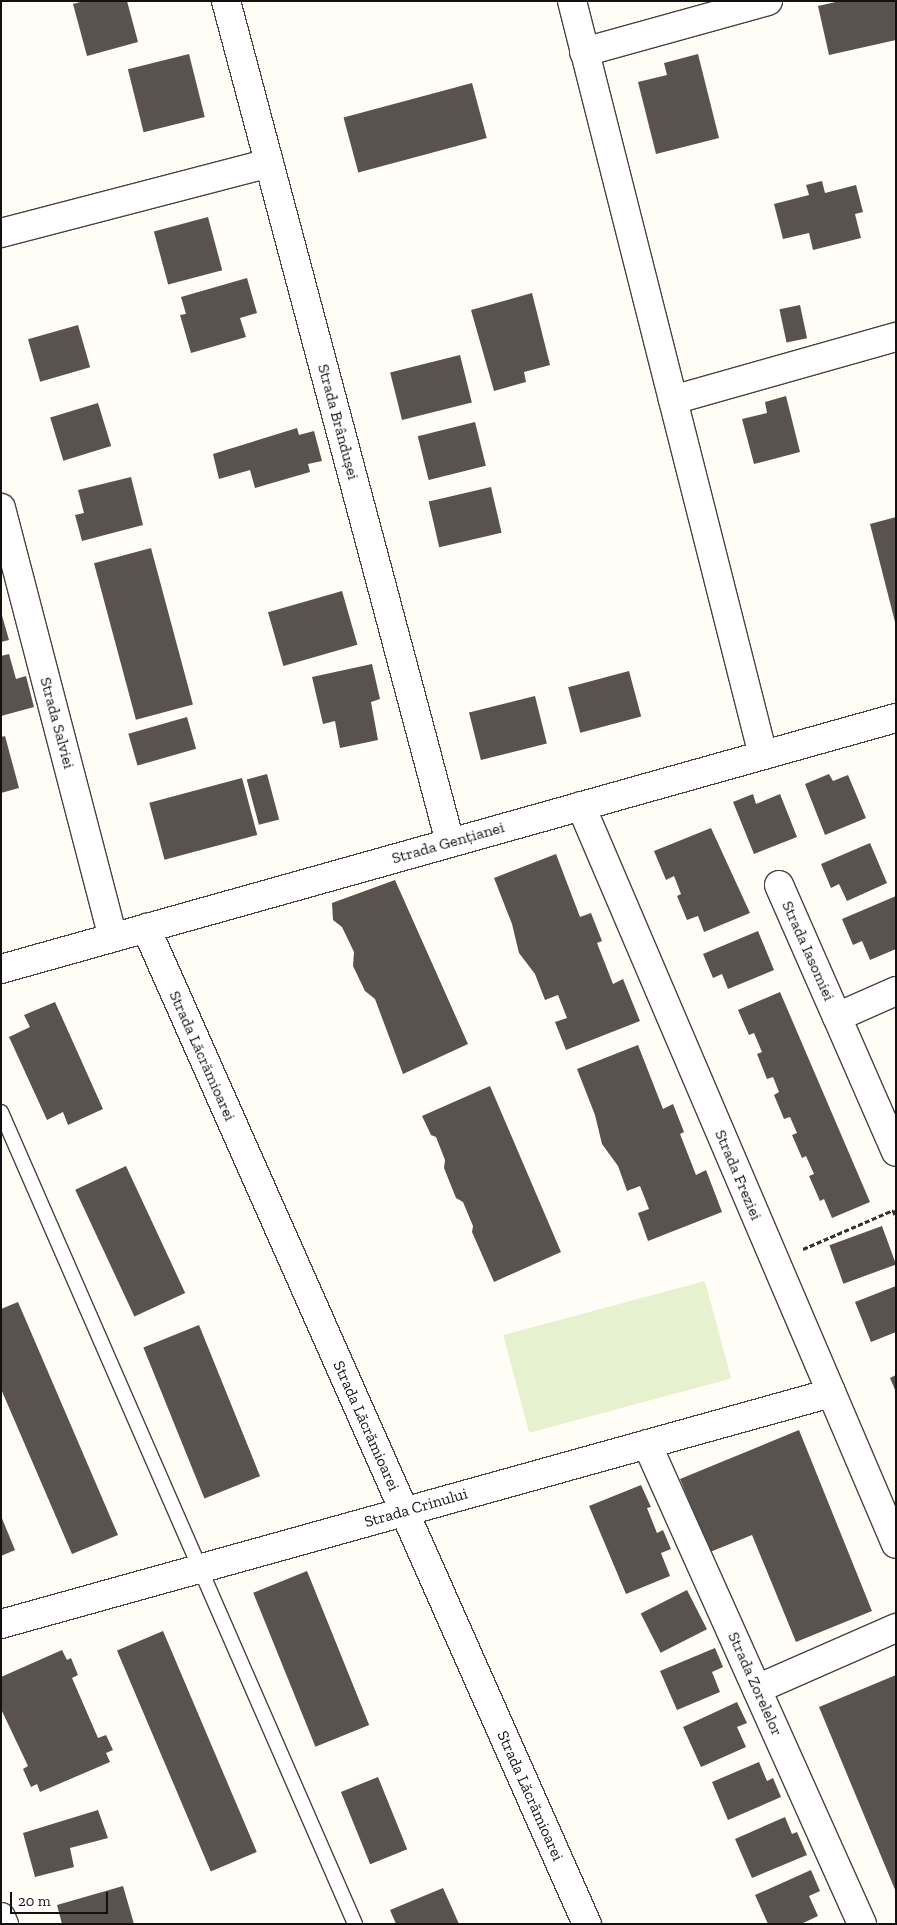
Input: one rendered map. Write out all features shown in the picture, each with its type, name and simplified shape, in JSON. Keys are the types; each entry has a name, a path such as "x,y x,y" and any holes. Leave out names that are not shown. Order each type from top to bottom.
{"street":[{"name":"Strada Brândușei","path":"226,1 450,842"},
{"path":"572,1 763,755"},
{"path":"584,52 768,1"},
{"path":"1,233 269,163"},
{"path":"673,400 896,337"},
{"name":"Strada Salviei","path":"1,508 113,937"},
{"name":"Strada Gențianei","path":"1,969 896,718"},
{"name":"Strada Freziei","path":"581,806 896,1544"},
{"name":"Strada Iasomiei","path":"779,885 896,1152"},
{"name":"Strada Lăcrămioarei","path":"146,928 587,1924"},
{"name":"Strada Iasomiei","path":"836,1017 896,991"},
{"name":"Strada Crinului","path":"1,1624 831,1393"},
{"name":"Strada Zorelelor","path":"647,1444 862,1924"},
{"path":"757,1689 896,1628"},
{"path":"1,1917 4,1924"}],"lane":[{"path":"1,1112 355,1924"}],"path":[{"path":"775,1261 893,1210 896,1217"}],"green space":[{"path":"705,1281 731,1379 529,1433 503,1335"}],"building":[{"path":"84,1 127,1 138,42 87,56 73,4"},
{"path":"840,1 896,1 896,40 829,55 818,6"},
{"path":"189,54 205,117 144,132 128,69"},
{"path":"698,54 719,138 656,154 638,82 667,75 664,63"},
{"path":"472,83 487,138 358,172 344,117"},
{"path":"822,181 825,193 856,185 863,212 855,214 861,238 813,250 809,233 783,239 774,204 809,195 806,185"},
{"path":"208,217 222,270 168,285 154,231"},
{"path":"247,278 257,313 240,318 246,337 191,353 180,315 186,314 181,297"},
{"path":"532,293 550,365 524,372 526,382 494,391 471,310"},
{"path":"800,305 807,338 787,343 779,309"},
{"path":"78,325 90,367 40,382 28,339"},
{"path":"460,355 472,403 402,420 390,372"},
{"path":"786,396 800,452 754,464 742,419 767,413 765,402"},
{"path":"98,403 111,446 63,461 50,418"},
{"path":"475,422 486,466 429,480 418,436"},
{"path":"297,428 299,435 314,431 322,461 308,464 310,472 255,488 250,470 219,479 213,454"},
{"path":"131,477 143,525 82,541 75,515 84,513 78,490"},
{"path":"491,487 502,533 439,547 429,501"},
{"path":"896,517 896,622 895,622 870,524"},
{"path":"151,548 193,704 136,720 94,563"},
{"path":"342,591 357,645 283,666 268,612"},
{"path":"1,612 9,640 1,642"},
{"path":"9,654 16,679 26,676 34,707 1,716 1,656"},
{"path":"372,664 380,699 371,702 378,740 340,748 335,721 323,724 312,677"},
{"path":"629,671 641,716 580,733 568,687"},
{"path":"535,696 547,744 481,760 469,712"},
{"path":"187,717 196,749 137,766 128,734"},
{"path":"5,736 19,788 1,793 1,737"},
{"path":"267,774 279,819 259,825 247,779"},
{"path":"829,774 833,781 848,775 866,818 825,835 805,784"},
{"path":"242,778 257,835 165,860 149,803"},
{"path":"753,794 756,804 780,794 797,837 754,854 733,802"},
{"path":"711,828 750,913 704,932 698,916 687,920 677,896 681,894 674,876 666,880 654,851"},
{"path":"870,843 887,883 847,901 839,884 831,888 821,864"},
{"path":"556,854 580,917 591,913 602,941 597,943 613,984 623,979 640,1021 566,1050 555,1022 567,1018 558,995 545,1000 535,974 519,953 512,924 494,878"},
{"path":"395,880 468,1044 403,1074 375,999 365,991 353,966 354,952 342,927 333,920 332,903"},
{"path":"896,896 896,949 870,960 862,941 853,945 842,919"},
{"path":"758,931 774,970 728,989 722,974 713,978 703,954"},
{"path":"780,992 870,1202 832,1218 824,1199 820,1201 809,1176 814,1174 806,1156 802,1158 792,1135 797,1133 790,1117 784,1119 774,1095 779,1092 773,1077 767,1079 757,1054 762,1052 754,1033 749,1035 738,1010"},
{"path":"55,1002 103,1109 68,1125 63,1112 47,1120 9,1037 30,1027 24,1015"},
{"path":"638,1045 663,1109 673,1104 684,1132 680,1134 696,1175 706,1170 722,1212 648,1241 638,1213 649,1209 640,1186 627,1191 618,1166 602,1144 595,1115 577,1069"},
{"path":"490,1086 561,1252 494,1282 472,1232 473,1226 463,1202 456,1198 444,1168 445,1160 436,1137 431,1135 422,1116"},
{"path":"126,1166 185,1293 134,1317 75,1190"},
{"path":"882,1226 896,1265 843,1284 829,1245"},
{"path":"896,1286 896,1332 871,1342 855,1302"},
{"path":"18,1302 118,1535 72,1554 1,1389 1,1309"},
{"path":"199,1325 260,1476 204,1499 143,1347"},
{"path":"896,1375 896,1392 890,1378"},
{"path":"799,1430 872,1611 796,1642 752,1535 710,1552 680,1479"},
{"path":"641,1485 651,1507 647,1508 657,1533 663,1530 671,1549 661,1553 670,1576 626,1594 589,1506"},
{"path":"1,1516 15,1550 1,1556"},
{"path":"307,1571 369,1725 315,1747 253,1593"},
{"path":"687,1590 707,1629 661,1653 641,1614"},
{"path":"163,1631 257,1852 211,1871 117,1651"},
{"path":"715,1648 723,1667 712,1672 720,1692 677,1710 660,1671"},
{"path":"62,1650 67,1660 71,1658 78,1675 72,1678 98,1738 106,1735 113,1750 106,1753 110,1762 40,1792 37,1784 31,1787 23,1769 28,1766 1,1709 1,1677"},
{"path":"896,1675 896,1892 819,1707"},
{"path":"737,1702 747,1723 737,1727 746,1747 701,1767 683,1727"},
{"path":"759,1762 767,1781 773,1778 781,1797 728,1820 712,1782"},
{"path":"378,1777 407,1849 370,1864 341,1792"},
{"path":"98,1810 108,1838 70,1848 74,1867 35,1877 23,1833"},
{"path":"785,1817 792,1834 797,1832 807,1855 752,1878 735,1839"},
{"path":"811,1870 820,1891 809,1896 818,1916 801,1924 768,1924 755,1895"},
{"path":"123,1886 134,1924 62,1924 57,1905"},
{"path":"443,1888 459,1924 396,1924 390,1910"}]}
